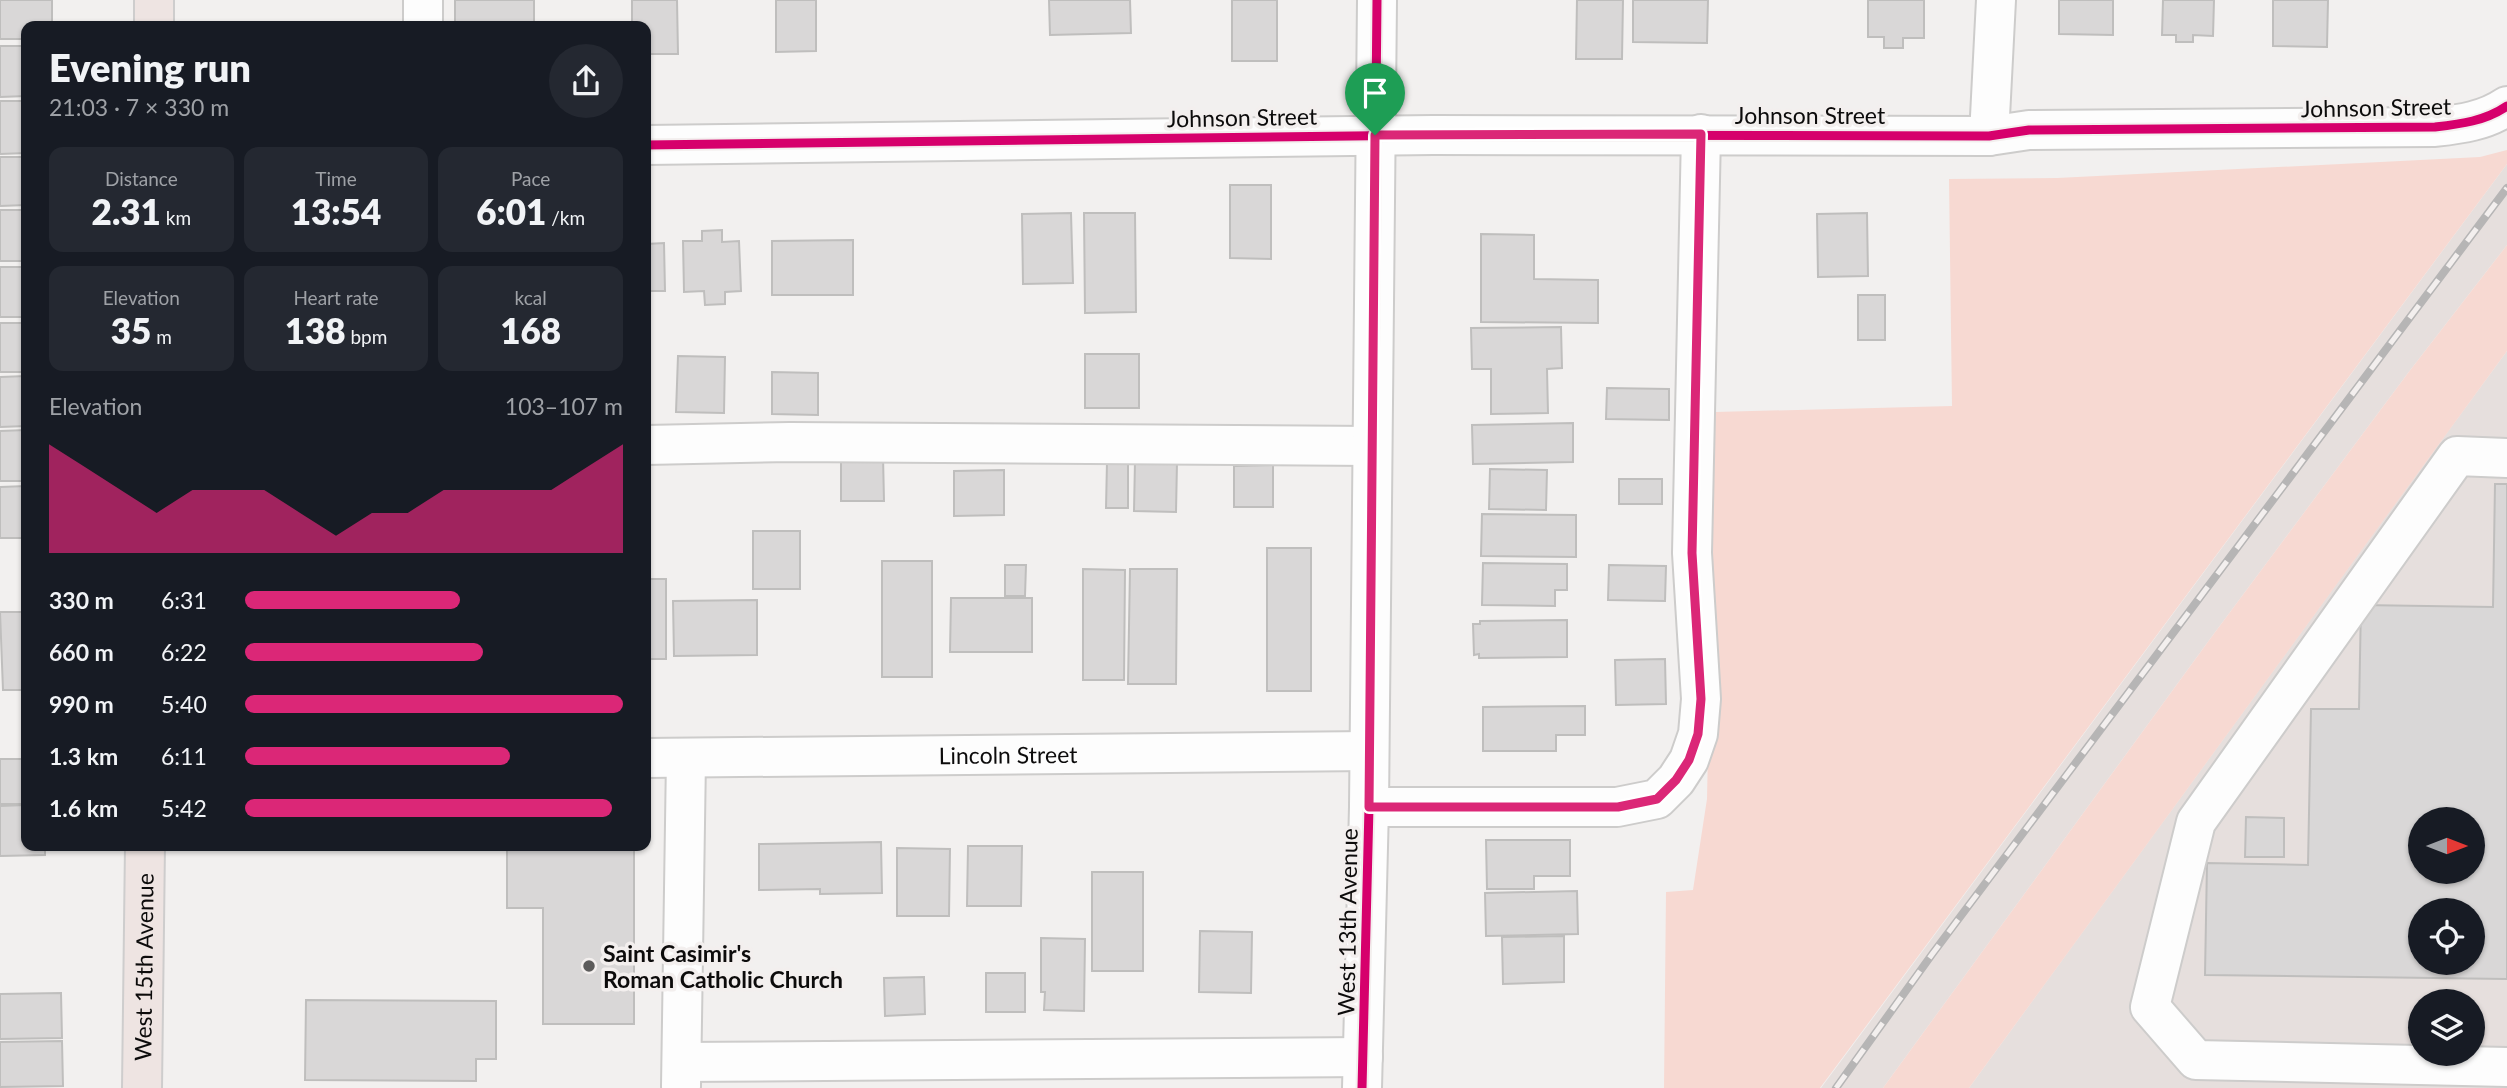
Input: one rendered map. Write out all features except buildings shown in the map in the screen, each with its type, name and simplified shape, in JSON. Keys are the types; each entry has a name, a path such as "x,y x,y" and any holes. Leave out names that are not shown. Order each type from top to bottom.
{"main road":[{"path":"154,0 154,21"},
{"name":"West 15th Avenue","path":"142,1088 145,851"}],"street":[{"path":"423,0 423,21"},
{"name":"West 13th Avenue","path":"1362,1072 1369,807 1377,0"},
{"path":"1989,136 1996,0"},
{"name":"Johnson Street","path":"651,145 1375,135 1989,136 2029,130 2435,127 2464,124 2495,114 2507,106"},
{"path":"1369,807 1618,807 1657,799 1676,780 1689,760 1698,734 1701,699 1692,553 1701,134"},
{"path":"651,445 804,442 1372,446"},
{"path":"2507,458 2457,456 2196,822 2150,1007 2196,1060 2507,1067"},
{"name":"Lincoln Street","path":"651,758 1369,751"},
{"path":"686,758 682,1075 1362,1072"}],"shaded area":[{"path":"2507,150 2507,164 1820,1088 1664,1088 1666,892 1693,890 1707,799 1715,412 1952,406 1949,179 2057,178 2480,157"},
{"path":"2507,164 2507,245 2210,639 1883,1088 1821,1088"},
{"path":"2507,245 2507,351 1969,1088 1883,1088 2210,639"},
{"path":"2507,351 2507,1088 1969,1088"}],"railway":[{"path":"1836,1088 1933,953 2507,188"}],"cycle path":[{"path":"1362,1088 1369,807 1377,0"},
{"path":"651,145 1433,135 1989,136 2029,130 2435,127 2481,118 2507,106"}],"place":[{"name":"Saint Casimir's Roman Catholic Church","path":"589,966"}],"route":[{"path":"1701,134 1692,553 1701,699 1698,734 1689,760 1676,780 1657,799 1618,807 1369,807 1375,135 1701,134"}]}
